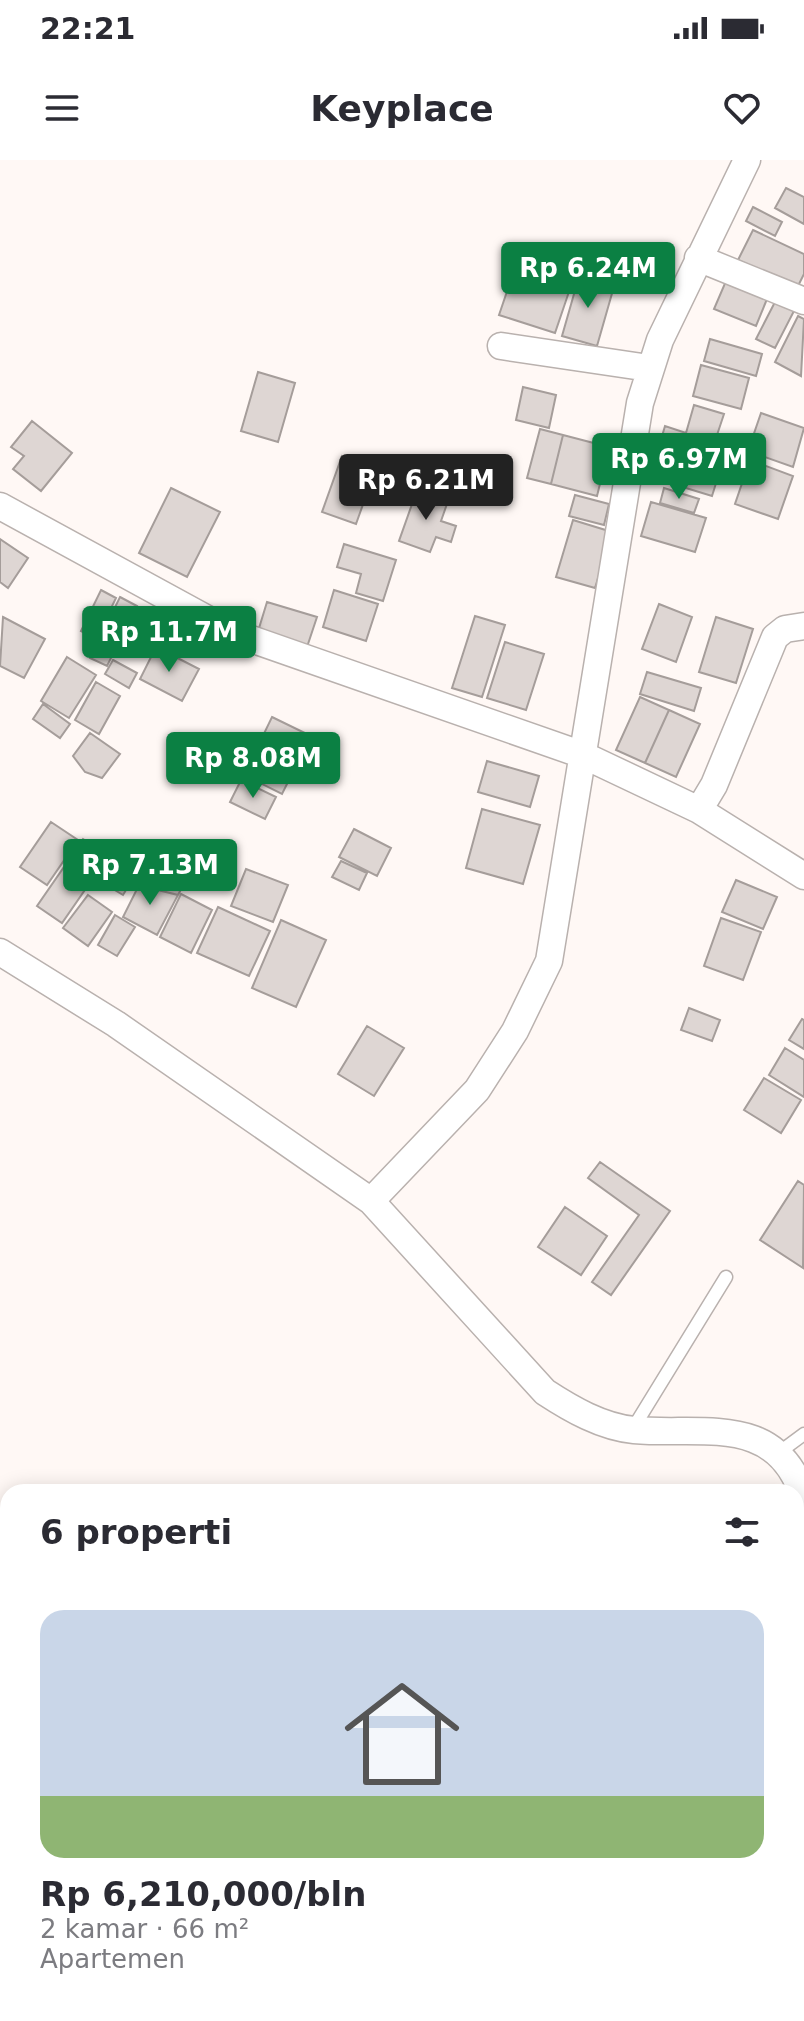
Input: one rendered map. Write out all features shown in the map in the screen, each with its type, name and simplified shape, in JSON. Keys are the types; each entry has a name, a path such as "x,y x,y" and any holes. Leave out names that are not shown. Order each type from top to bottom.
{"street":[{"path":"371,1201 477,1090 515,1031 549,961 649,368 698,258 747,160"},
{"path":"698,258 804,301"},
{"path":"501,346 649,368"},
{"path":"0,506 231,632 583,755 699,810 804,876"},
{"path":"699,810 714,785 775,637 797,624 804,626"},
{"path":"0,952 116,1024 371,1201 545,1392 568,1408 632,1430 736,1432 764,1442 789,1465 798,1484"}],"lane":[{"path":"632,1430 726,1277"},
{"path":"777,1454 804,1434"}],"building":[{"path":"786,188 804,197 804,224 775,208"},
{"path":"753,207 782,222 775,236 746,221"},
{"path":"753,230 804,254 804,274 797,288 738,260"},
{"path":"520,253 576,271 555,333 499,315"},
{"path":"580,273 615,283 597,346 562,336"},
{"path":"726,281 767,299 756,326 714,309"},
{"path":"776,300 795,309 775,348 756,339"},
{"path":"798,316 804,319 801,376 775,362"},
{"path":"710,339 762,354 756,376 704,361"},
{"path":"701,365 749,378 741,409 693,396"},
{"path":"258,372 295,383 278,442 241,431"},
{"path":"523,387 556,395 549,428 516,420"},
{"path":"694,405 724,414 715,441 728,445 712,496 650,477 665,426 686,433"},
{"path":"761,413 804,428 793,467 748,451"},
{"path":"32,421 72,453 41,491 13,469 24,456 11,447"},
{"path":"540,429 563,435 551,484 527,478"},
{"path":"563,435 609,447 597,496 551,484"},
{"path":"342,456 376,468 356,524 322,512"},
{"path":"750,460 793,476 778,519 735,504"},
{"path":"171,488 220,512 187,577 139,553"},
{"path":"664,488 699,499 694,513 660,503"},
{"path":"417,490 448,501 441,521 456,526 451,542 436,537 430,552 399,541"},
{"path":"575,495 609,504 604,525 569,516"},
{"path":"651,502 706,518 695,552 641,536"},
{"path":"573,520 612,532 595,588 556,577"},
{"path":"0,539 28,558 8,588 0,582"},
{"path":"344,544 396,560 383,601 356,593 361,574 337,567"},
{"path":"101,590 116,598 96,639 81,631"},
{"path":"334,590 378,604 366,641 323,627"},
{"path":"120,597 137,606 107,666 90,658"},
{"path":"267,602 317,617 305,653 256,638"},
{"path":"659,604 692,617 676,662 642,649"},
{"path":"475,616 505,625 482,697 452,688"},
{"path":"3,617 45,639 24,678 0,666"},
{"path":"716,617 753,629 736,683 699,672"},
{"path":"505,642 544,654 526,710 487,698"},
{"path":"156,647 199,669 182,701 140,679"},
{"path":"67,657 96,675 69,718 41,701"},
{"path":"113,660 137,673 129,688 105,674"},
{"path":"647,672 701,688 694,711 640,694"},
{"path":"96,682 120,696 99,734 75,720"},
{"path":"640,697 669,710 645,763 616,750"},
{"path":"43,704 70,724 60,738 33,719"},
{"path":"669,710 700,724 676,777 645,763"},
{"path":"272,717 311,736 282,794 244,775"},
{"path":"90,733 120,754 102,778 85,772 73,756"},
{"path":"487,761 539,776 530,807 478,792"},
{"path":"241,780 276,797 265,819 230,802"},
{"path":"482,809 540,825 523,884 466,868"},
{"path":"51,822 78,840 47,885 20,867"},
{"path":"354,829 391,848 377,876 339,857"},
{"path":"83,839 137,872 123,895 68,862"},
{"path":"153,860 187,878 178,895 158,890 143,877"},
{"path":"341,861 367,873 359,890 332,877"},
{"path":"64,867 89,884 62,923 37,906"},
{"path":"246,869 288,885 273,922 231,906"},
{"path":"143,877 158,890 178,895 157,935 123,917"},
{"path":"736,880 777,897 763,929 722,912"},
{"path":"181,894 212,910 191,953 160,937"},
{"path":"88,895 112,912 88,946 63,928"},
{"path":"218,907 270,931 249,976 197,953"},
{"path":"115,915 135,927 117,956 98,945"},
{"path":"721,918 761,932 743,980 704,966"},
{"path":"281,920 326,940 296,1007 252,988"},
{"path":"689,1008 720,1020 712,1041 681,1030"},
{"path":"804,1020 804,1049 789,1040"},
{"path":"367,1026 404,1048 374,1096 338,1074"},
{"path":"785,1048 804,1060 804,1097 769,1075"},
{"path":"764,1078 801,1100 781,1133 744,1110"},
{"path":"600,1162 670,1211 611,1295 592,1282 639,1215 588,1178"},
{"path":"798,1181 804,1185 803,1268 760,1240"},
{"path":"565,1207 607,1236 581,1275 538,1247"}]}
